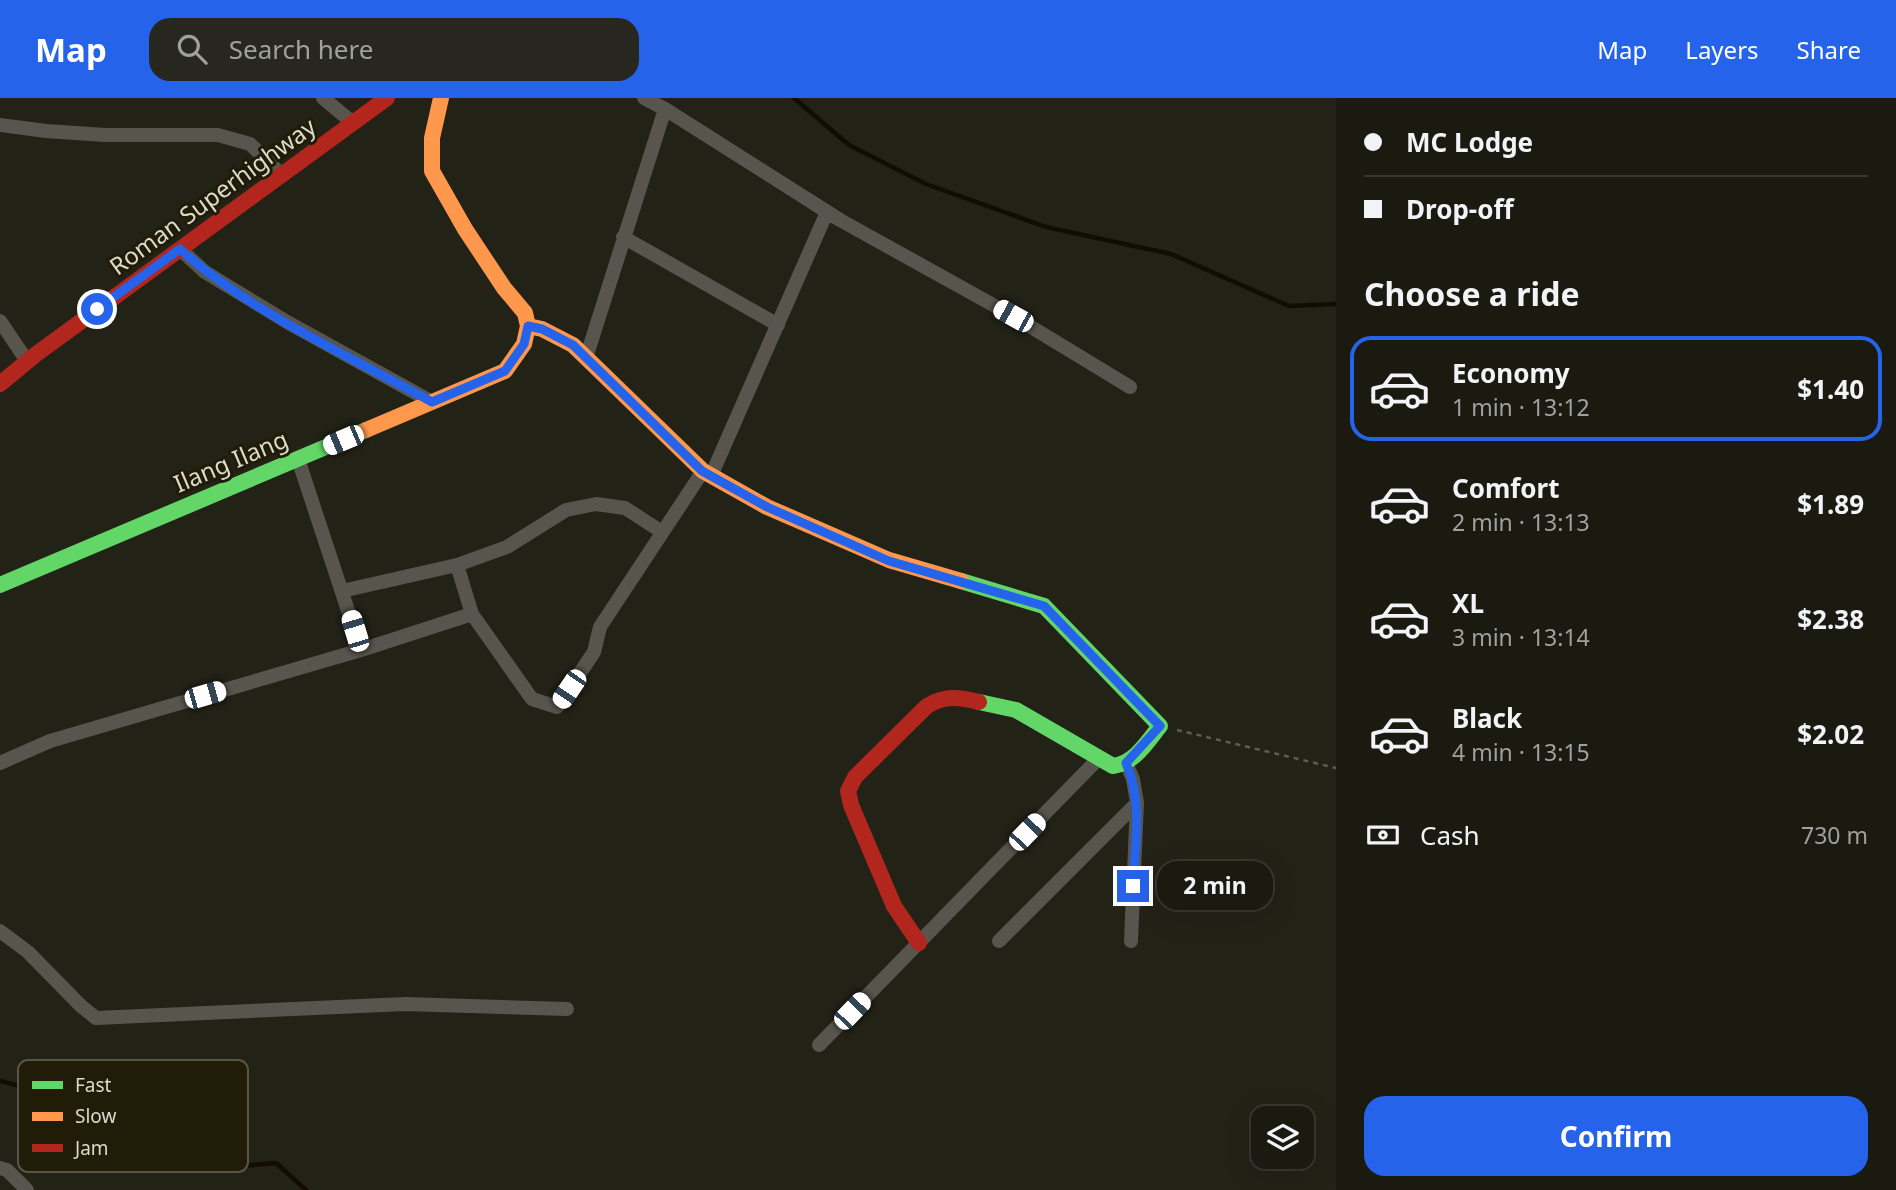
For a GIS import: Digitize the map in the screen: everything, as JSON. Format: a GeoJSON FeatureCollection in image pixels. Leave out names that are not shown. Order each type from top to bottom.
{"type":"FeatureCollection","features":[{"type":"Feature","properties":{"kind":"street"},"geometry":{"type":"LineString","coordinates":[[323,98],[353,123]]}},
{"type":"Feature","properties":{"kind":"street","name":"Roman Superhighway"},"geometry":{"type":"LineString","coordinates":[[0,384],[27,361],[387,98]]}},
{"type":"Feature","properties":{"kind":"street"},"geometry":{"type":"LineString","coordinates":[[441,98],[432,138],[432,171],[471,239],[504,288],[525,313],[528,326],[542,329],[573,345],[707,474],[767,507],[889,561],[1044,606],[1160,726],[1126,763],[1113,766],[1016,710],[957,697],[940,698],[927,706],[855,777],[848,791],[850,806],[894,906],[919,943]]}},
{"type":"Feature","properties":{"kind":"street"},"geometry":{"type":"LineString","coordinates":[[644,98],[827,212],[1013,316],[1130,387]]}},
{"type":"Feature","properties":{"kind":"street"},"geometry":{"type":"LineString","coordinates":[[586,358],[665,109]]}},
{"type":"Feature","properties":{"kind":"street"},"geometry":{"type":"LineString","coordinates":[[0,125],[105,135],[218,135],[250,144],[282,175]]}},
{"type":"Feature","properties":{"kind":"street"},"geometry":{"type":"LineString","coordinates":[[457,565],[472,614],[532,699],[557,707],[594,652],[600,627],[662,533],[707,474],[827,212]]}},
{"type":"Feature","properties":{"kind":"street"},"geometry":{"type":"LineString","coordinates":[[623,237],[778,324]]}},
{"type":"Feature","properties":{"kind":"street"},"geometry":{"type":"LineString","coordinates":[[180,249],[205,272],[287,322],[432,402]]}},
{"type":"Feature","properties":{"kind":"street"},"geometry":{"type":"LineString","coordinates":[[0,321],[27,361]]}},
{"type":"Feature","properties":{"kind":"street","name":"Ilang Ilang"},"geometry":{"type":"LineString","coordinates":[[0,585],[505,371],[524,344],[528,326]]}},
{"type":"Feature","properties":{"kind":"street"},"geometry":{"type":"LineString","coordinates":[[298,459],[361,650]]}},
{"type":"Feature","properties":{"kind":"street"},"geometry":{"type":"LineString","coordinates":[[342,590],[457,565],[508,547],[566,510],[596,504],[625,508],[662,533]]}},
{"type":"Feature","properties":{"kind":"street"},"geometry":{"type":"LineString","coordinates":[[0,763],[50,741],[361,650],[472,614]]}},
{"type":"Feature","properties":{"kind":"street"},"geometry":{"type":"LineString","coordinates":[[819,1045],[1099,758]]}},
{"type":"Feature","properties":{"kind":"street"},"geometry":{"type":"LineString","coordinates":[[1126,763],[1133,779],[1137,803],[1131,941]]}},
{"type":"Feature","properties":{"kind":"street"},"geometry":{"type":"LineString","coordinates":[[999,941],[1137,803]]}},
{"type":"Feature","properties":{"kind":"street"},"geometry":{"type":"LineString","coordinates":[[0,931],[28,952],[96,1018],[405,1004],[567,1009]]}},
{"type":"Feature","properties":{"kind":"street"},"geometry":{"type":"LineString","coordinates":[[0,1168],[7,1170],[27,1190]]}},
{"type":"Feature","properties":{"kind":"path"},"geometry":{"type":"LineString","coordinates":[[1160,726],[1336,768]]}},
{"type":"Feature","properties":{"kind":"waterway"},"geometry":{"type":"LineString","coordinates":[[794,98],[849,145],[926,184],[1046,227],[1171,254],[1289,306],[1336,304]]}},
{"type":"Feature","properties":{"kind":"waterway"},"geometry":{"type":"LineString","coordinates":[[0,1081],[18,1085]]}},
{"type":"Feature","properties":{"kind":"waterway"},"geometry":{"type":"LineString","coordinates":[[248,1165],[276,1163],[306,1190]]}},
{"type":"Feature","properties":{"kind":"traffic: fast"},"geometry":{"type":"LineString","coordinates":[[0,585],[366,430]]}},
{"type":"Feature","properties":{"kind":"traffic: fast"},"geometry":{"type":"LineString","coordinates":[[961,581],[1044,606],[1160,726],[1134,756],[1113,766],[1016,710],[979,702]]}},
{"type":"Feature","properties":{"kind":"traffic: slow"},"geometry":{"type":"LineString","coordinates":[[366,430],[505,371],[524,344],[528,326],[525,313],[504,288],[465,229],[432,171],[432,138],[441,98]]}},
{"type":"Feature","properties":{"kind":"traffic: slow"},"geometry":{"type":"LineString","coordinates":[[528,326],[542,329],[573,345],[703,471],[767,507],[889,560],[961,581]]}},
{"type":"Feature","properties":{"kind":"traffic: jam"},"geometry":{"type":"LineString","coordinates":[[0,384],[35,355],[387,98]]}},
{"type":"Feature","properties":{"kind":"traffic: jam"},"geometry":{"type":"LineString","coordinates":[[919,943],[894,906],[851,805],[848,791],[855,777],[927,706],[952,698],[979,702]]}},
{"type":"Feature","properties":{"kind":"route"},"geometry":{"type":"LineString","coordinates":[[97,309],[180,249],[205,272],[287,322],[432,402],[505,371],[524,344],[528,326],[542,329],[573,345],[702,471],[767,507],[889,561],[1044,606],[1160,726],[1126,763],[1133,779],[1137,803],[1133,886]]}}]}
